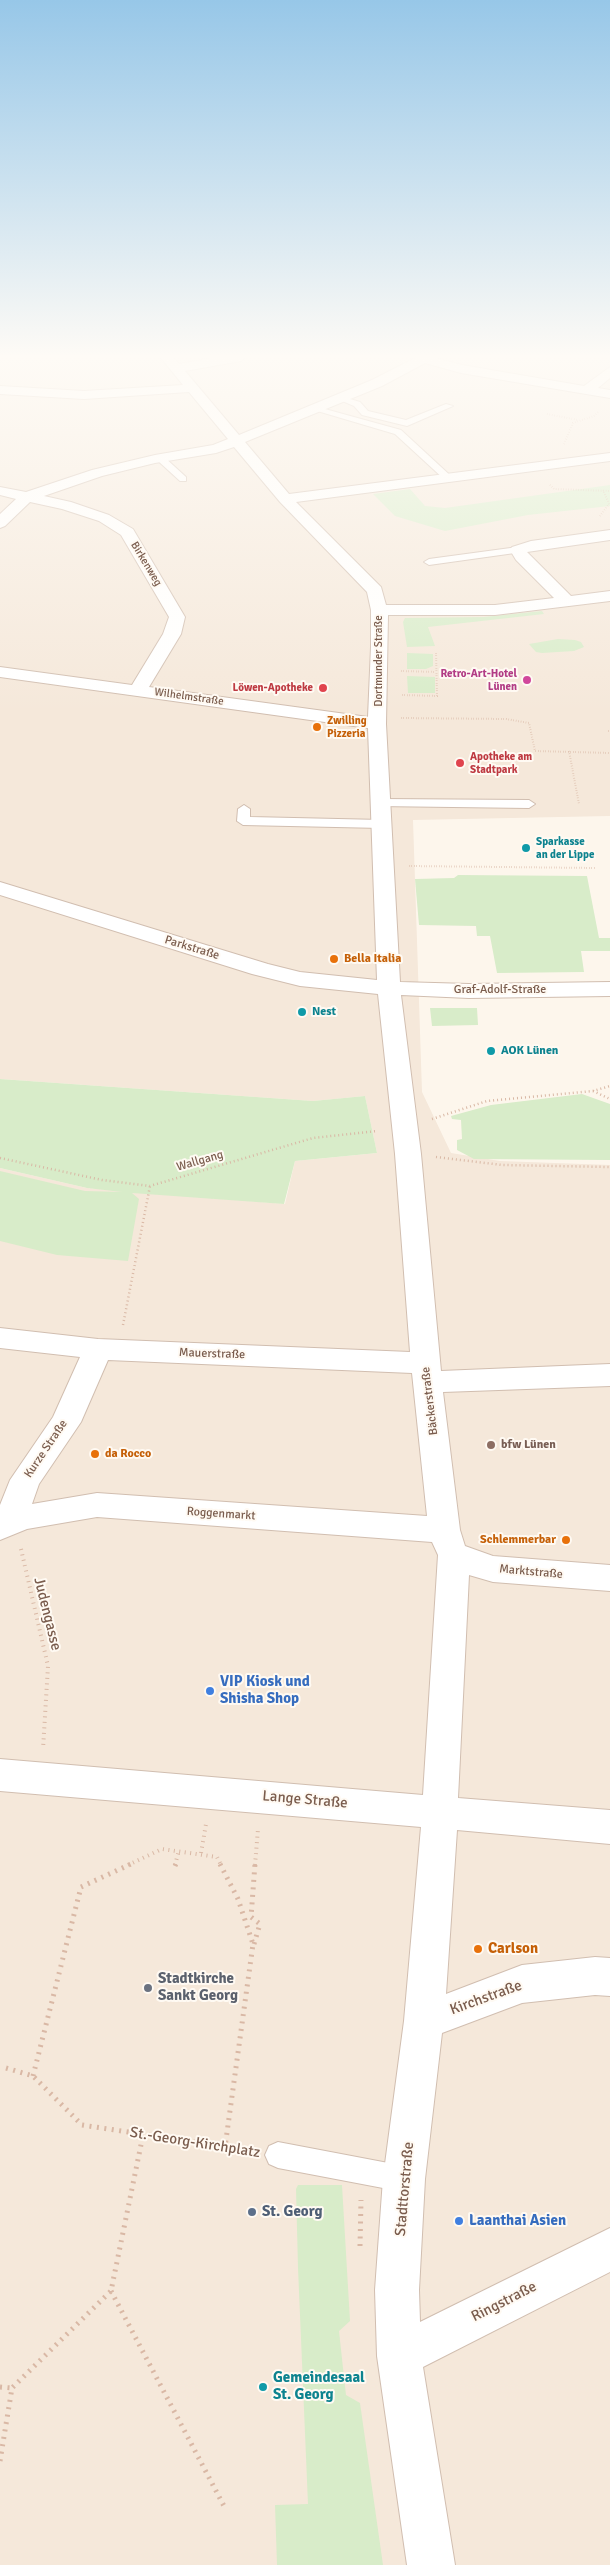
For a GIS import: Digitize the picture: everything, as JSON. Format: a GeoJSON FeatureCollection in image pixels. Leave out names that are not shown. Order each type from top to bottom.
{"type":"FeatureCollection","features":[{"type":"Feature","properties":{"kind":"street"},"geometry":{"type":"LineString","coordinates":[[0,523],[26,497],[95,474]]}},
{"type":"Feature","properties":{"kind":"street","name":"Dortmunder Straße"},"geometry":{"type":"LineString","coordinates":[[264,474],[285,499],[375,591],[379,610],[380,672],[378,721],[380,803],[389,988]]}},
{"type":"Feature","properties":{"kind":"street"},"geometry":{"type":"LineString","coordinates":[[285,499],[483,474]]}},
{"type":"Feature","properties":{"kind":"street"},"geometry":{"type":"LineString","coordinates":[[0,491],[26,497]]}},
{"type":"Feature","properties":{"kind":"street","name":"Birkenweg"},"geometry":{"type":"LineString","coordinates":[[26,497],[66,505],[104,518],[127,532],[138,548],[177,617],[172,634],[138,690]]}},
{"type":"Feature","properties":{"kind":"street"},"geometry":{"type":"LineString","coordinates":[[566,600],[522,557],[518,550],[607,527]]}},
{"type":"Feature","properties":{"kind":"street"},"geometry":{"type":"LineString","coordinates":[[379,610],[495,610],[610,596]]}},
{"type":"Feature","properties":{"kind":"street","name":"Wilhelmstraße"},"geometry":{"type":"LineString","coordinates":[[0,672],[378,721]]}},
{"type":"Feature","properties":{"kind":"street","name":"Parkstraße"},"geometry":{"type":"LineString","coordinates":[[0,888],[260,970],[300,979],[389,988]]}},
{"type":"Feature","properties":{"kind":"street","name":"Graf-Adolf-Straße"},"geometry":{"type":"LineString","coordinates":[[389,988],[469,992],[610,989]]}},
{"type":"Feature","properties":{"kind":"street","name":"Bäckerstraße"},"geometry":{"type":"LineString","coordinates":[[389,988],[407,1141],[426,1373],[449,1542],[440,1812]]}},
{"type":"Feature","properties":{"kind":"street","name":"Mauerstraße"},"geometry":{"type":"LineString","coordinates":[[0,1338],[108,1350],[426,1373],[610,1375]]}},
{"type":"Feature","properties":{"kind":"street","name":"Kurze Straße"},"geometry":{"type":"LineString","coordinates":[[10,1523],[25,1480],[66,1422],[108,1350]]}},
{"type":"Feature","properties":{"kind":"street","name":"Roggenmarkt"},"geometry":{"type":"LineString","coordinates":[[10,1523],[97,1506],[449,1542]]}},
{"type":"Feature","properties":{"kind":"street","name":"Marktstraße"},"geometry":{"type":"LineString","coordinates":[[449,1542],[471,1563],[493,1569],[610,1578]]}},
{"type":"Feature","properties":{"kind":"street","name":"Lange Straße"},"geometry":{"type":"LineString","coordinates":[[0,1774],[42,1776],[610,1826]]}},
{"type":"Feature","properties":{"kind":"street","name":"Stadttorstraße"},"geometry":{"type":"LineString","coordinates":[[431,2565],[399,2356],[397,2290],[404,2179],[424,2021],[440,1812]]}},
{"type":"Feature","properties":{"kind":"street","name":"Kirchstraße"},"geometry":{"type":"LineString","coordinates":[[424,2021],[522,1984],[595,1976],[610,1977]]}},
{"type":"Feature","properties":{"kind":"street","name":"Ringstraße"},"geometry":{"type":"LineString","coordinates":[[399,2356],[610,2249]]}},
{"type":"Feature","properties":{"kind":"lane"},"geometry":{"type":"LineString","coordinates":[[176,474],[183,480]]}},
{"type":"Feature","properties":{"kind":"lane"},"geometry":{"type":"LineString","coordinates":[[443,474],[448,478]]}},
{"type":"Feature","properties":{"kind":"lane"},"geometry":{"type":"LineString","coordinates":[[429,562],[518,550]]}},
{"type":"Feature","properties":{"kind":"lane"},"geometry":{"type":"LineString","coordinates":[[380,803],[529,804]]}},
{"type":"Feature","properties":{"kind":"lane"},"geometry":{"type":"LineString","coordinates":[[244,809],[243,821],[382,824]]}},
{"type":"Feature","properties":{"kind":"lane","name":"St.-Georg-Kirchplatz"},"geometry":{"type":"LineString","coordinates":[[278,2155],[404,2179]]}},
{"type":"Feature","properties":{"kind":"path"},"geometry":{"type":"LineString","coordinates":[[537,474],[554,489],[610,491]]}},
{"type":"Feature","properties":{"kind":"path"},"geometry":{"type":"LineString","coordinates":[[604,490],[610,499],[609,504],[599,515],[607,527]]}},
{"type":"Feature","properties":{"kind":"path"},"geometry":{"type":"LineString","coordinates":[[379,695],[437,696],[436,651]]}},
{"type":"Feature","properties":{"kind":"path"},"geometry":{"type":"LineString","coordinates":[[380,672],[436,672]]}},
{"type":"Feature","properties":{"kind":"path"},"geometry":{"type":"LineString","coordinates":[[378,721],[506,719],[521,721],[529,723],[535,750],[610,753]]}},
{"type":"Feature","properties":{"kind":"path"},"geometry":{"type":"LineString","coordinates":[[569,751],[579,804]]}},
{"type":"Feature","properties":{"kind":"path"},"geometry":{"type":"LineString","coordinates":[[384,865],[596,868]]}},
{"type":"Feature","properties":{"kind":"path"},"geometry":{"type":"LineString","coordinates":[[407,1141],[487,1102],[593,1091],[610,1086]]}},
{"type":"Feature","properties":{"kind":"path"},"geometry":{"type":"LineString","coordinates":[[593,1091],[610,1099]]}},
{"type":"Feature","properties":{"kind":"path","name":"Wallgang"},"geometry":{"type":"LineString","coordinates":[[0,1158],[102,1180],[150,1186],[313,1138],[407,1141]]}},
{"type":"Feature","properties":{"kind":"path"},"geometry":{"type":"LineString","coordinates":[[407,1141],[502,1166],[610,1167]]}},
{"type":"Feature","properties":{"kind":"path"},"geometry":{"type":"LineString","coordinates":[[108,1350],[150,1186]]}},
{"type":"Feature","properties":{"kind":"path","name":"Judengasse"},"geometry":{"type":"LineString","coordinates":[[10,1523],[22,1556],[44,1641],[48,1666],[42,1776]]}},
{"type":"Feature","properties":{"kind":"path"},"geometry":{"type":"LineString","coordinates":[[224,2147],[253,1944],[260,1924],[251,1917],[259,1795]]}},
{"type":"Feature","properties":{"kind":"path"},"geometry":{"type":"LineString","coordinates":[[201,1852],[206,1822]]}},
{"type":"Feature","properties":{"kind":"path"},"geometry":{"type":"LineString","coordinates":[[33,2076],[82,1887],[162,1849],[201,1852],[217,1857],[238,1899],[253,1944]]}},
{"type":"Feature","properties":{"kind":"path"},"geometry":{"type":"LineString","coordinates":[[174,1866],[179,1850]]}},
{"type":"Feature","properties":{"kind":"path","name":"St.-Georg-Kirchplatz"},"geometry":{"type":"LineString","coordinates":[[6,2068],[33,2076],[82,2125],[278,2155]]}},
{"type":"Feature","properties":{"kind":"path"},"geometry":{"type":"LineString","coordinates":[[0,2461],[12,2388],[111,2291],[143,2135]]}},
{"type":"Feature","properties":{"kind":"path"},"geometry":{"type":"LineString","coordinates":[[111,2291],[225,2508]]}},
{"type":"Feature","properties":{"kind":"path"},"geometry":{"type":"LineString","coordinates":[[0,2387],[12,2388]]}},
{"type":"Feature","properties":{"kind":"shaded area"},"geometry":{"type":"Polygon","coordinates":[[[0,474],[610,474],[610,816],[413,820],[422,1092],[451,1153],[500,1161],[610,1165],[610,2565],[0,2565],[0,1168],[87,1188],[285,1204],[295,1161],[377,1153],[365,1096],[313,1101],[0,1079],[0,474]]]}},
{"type":"Feature","properties":{"kind":"green space"},"geometry":{"type":"Polygon","coordinates":[[[610,485],[610,506],[528,515],[445,531],[395,516],[373,494],[410,489],[425,506],[445,508],[610,485]]]}},
{"type":"Feature","properties":{"kind":"green space"},"geometry":{"type":"Polygon","coordinates":[[[542,611],[544,614],[428,627],[435,646],[407,647],[403,622],[405,618],[484,617],[542,611]]]}},
{"type":"Feature","properties":{"kind":"green space"},"geometry":{"type":"Polygon","coordinates":[[[558,639],[575,640],[581,642],[584,647],[574,651],[542,653],[536,652],[529,644],[558,639]]]}},
{"type":"Feature","properties":{"kind":"green space"},"geometry":{"type":"Polygon","coordinates":[[[407,653],[433,654],[433,666],[426,669],[407,669],[407,653]]]}},
{"type":"Feature","properties":{"kind":"green space"},"geometry":{"type":"Polygon","coordinates":[[[407,676],[435,677],[435,693],[408,693],[407,676]]]}},
{"type":"Feature","properties":{"kind":"green space"},"geometry":{"type":"Polygon","coordinates":[[[458,875],[587,876],[599,938],[610,938],[610,951],[581,951],[584,972],[497,973],[490,936],[477,936],[476,926],[419,925],[415,879],[454,878],[458,875]]]}},
{"type":"Feature","properties":{"kind":"green space"},"geometry":{"type":"Polygon","coordinates":[[[430,1008],[477,1008],[478,1025],[432,1026],[430,1008]]]}},
{"type":"Feature","properties":{"kind":"green space"},"geometry":{"type":"Polygon","coordinates":[[[0,1079],[313,1101],[365,1096],[377,1153],[295,1161],[284,1204],[132,1193],[139,1199],[128,1261],[57,1255],[0,1241],[0,1171],[85,1191],[122,1192],[87,1188],[0,1168],[0,1079]]]}},
{"type":"Feature","properties":{"kind":"green space"},"geometry":{"type":"Polygon","coordinates":[[[582,1094],[610,1104],[610,1160],[474,1159],[457,1150],[457,1140],[462,1139],[461,1120],[452,1119],[451,1116],[491,1105],[582,1094]]]}},
{"type":"Feature","properties":{"kind":"green space"},"geometry":{"type":"Polygon","coordinates":[[[298,2185],[342,2185],[350,2321],[339,2331],[346,2395],[360,2403],[383,2565],[277,2565],[275,2505],[308,2504],[298,2268],[296,2189],[298,2185]]]}},
{"type":"Feature","properties":{"kind":"place","name":"Retro-Art-Hotel Lünen"},"geometry":{"type":"Point","coordinates":[527,680]}},
{"type":"Feature","properties":{"kind":"place","name":"Löwen-Apotheke"},"geometry":{"type":"Point","coordinates":[323,688]}},
{"type":"Feature","properties":{"kind":"place","name":"Zwilling Pizzeria"},"geometry":{"type":"Point","coordinates":[317,727]}},
{"type":"Feature","properties":{"kind":"place","name":"Apotheke am Stadtpark"},"geometry":{"type":"Point","coordinates":[460,763]}},
{"type":"Feature","properties":{"kind":"place","name":"Sparkasse an der Lippe"},"geometry":{"type":"Point","coordinates":[526,848]}},
{"type":"Feature","properties":{"kind":"place","name":"Bella Italia"},"geometry":{"type":"Point","coordinates":[334,959]}},
{"type":"Feature","properties":{"kind":"place","name":"Nest"},"geometry":{"type":"Point","coordinates":[302,1012]}},
{"type":"Feature","properties":{"kind":"place","name":"AOK Lünen"},"geometry":{"type":"Point","coordinates":[491,1051]}},
{"type":"Feature","properties":{"kind":"place","name":"bfw Lünen"},"geometry":{"type":"Point","coordinates":[491,1445]}},
{"type":"Feature","properties":{"kind":"place","name":"da Rocco"},"geometry":{"type":"Point","coordinates":[95,1454]}},
{"type":"Feature","properties":{"kind":"place","name":"Schlemmerbar"},"geometry":{"type":"Point","coordinates":[566,1540]}},
{"type":"Feature","properties":{"kind":"place","name":"VIP Kiosk und Shisha Shop"},"geometry":{"type":"Point","coordinates":[210,1691]}},
{"type":"Feature","properties":{"kind":"place","name":"Carlson"},"geometry":{"type":"Point","coordinates":[478,1949]}},
{"type":"Feature","properties":{"kind":"place","name":"Stadtkirche Sankt Georg"},"geometry":{"type":"Point","coordinates":[148,1988]}},
{"type":"Feature","properties":{"kind":"place","name":"St. Georg"},"geometry":{"type":"Point","coordinates":[252,2212]}},
{"type":"Feature","properties":{"kind":"place","name":"Laanthai Asien"},"geometry":{"type":"Point","coordinates":[459,2221]}},
{"type":"Feature","properties":{"kind":"place","name":"Gemeindesaal St. Georg"},"geometry":{"type":"Point","coordinates":[263,2387]}}]}
